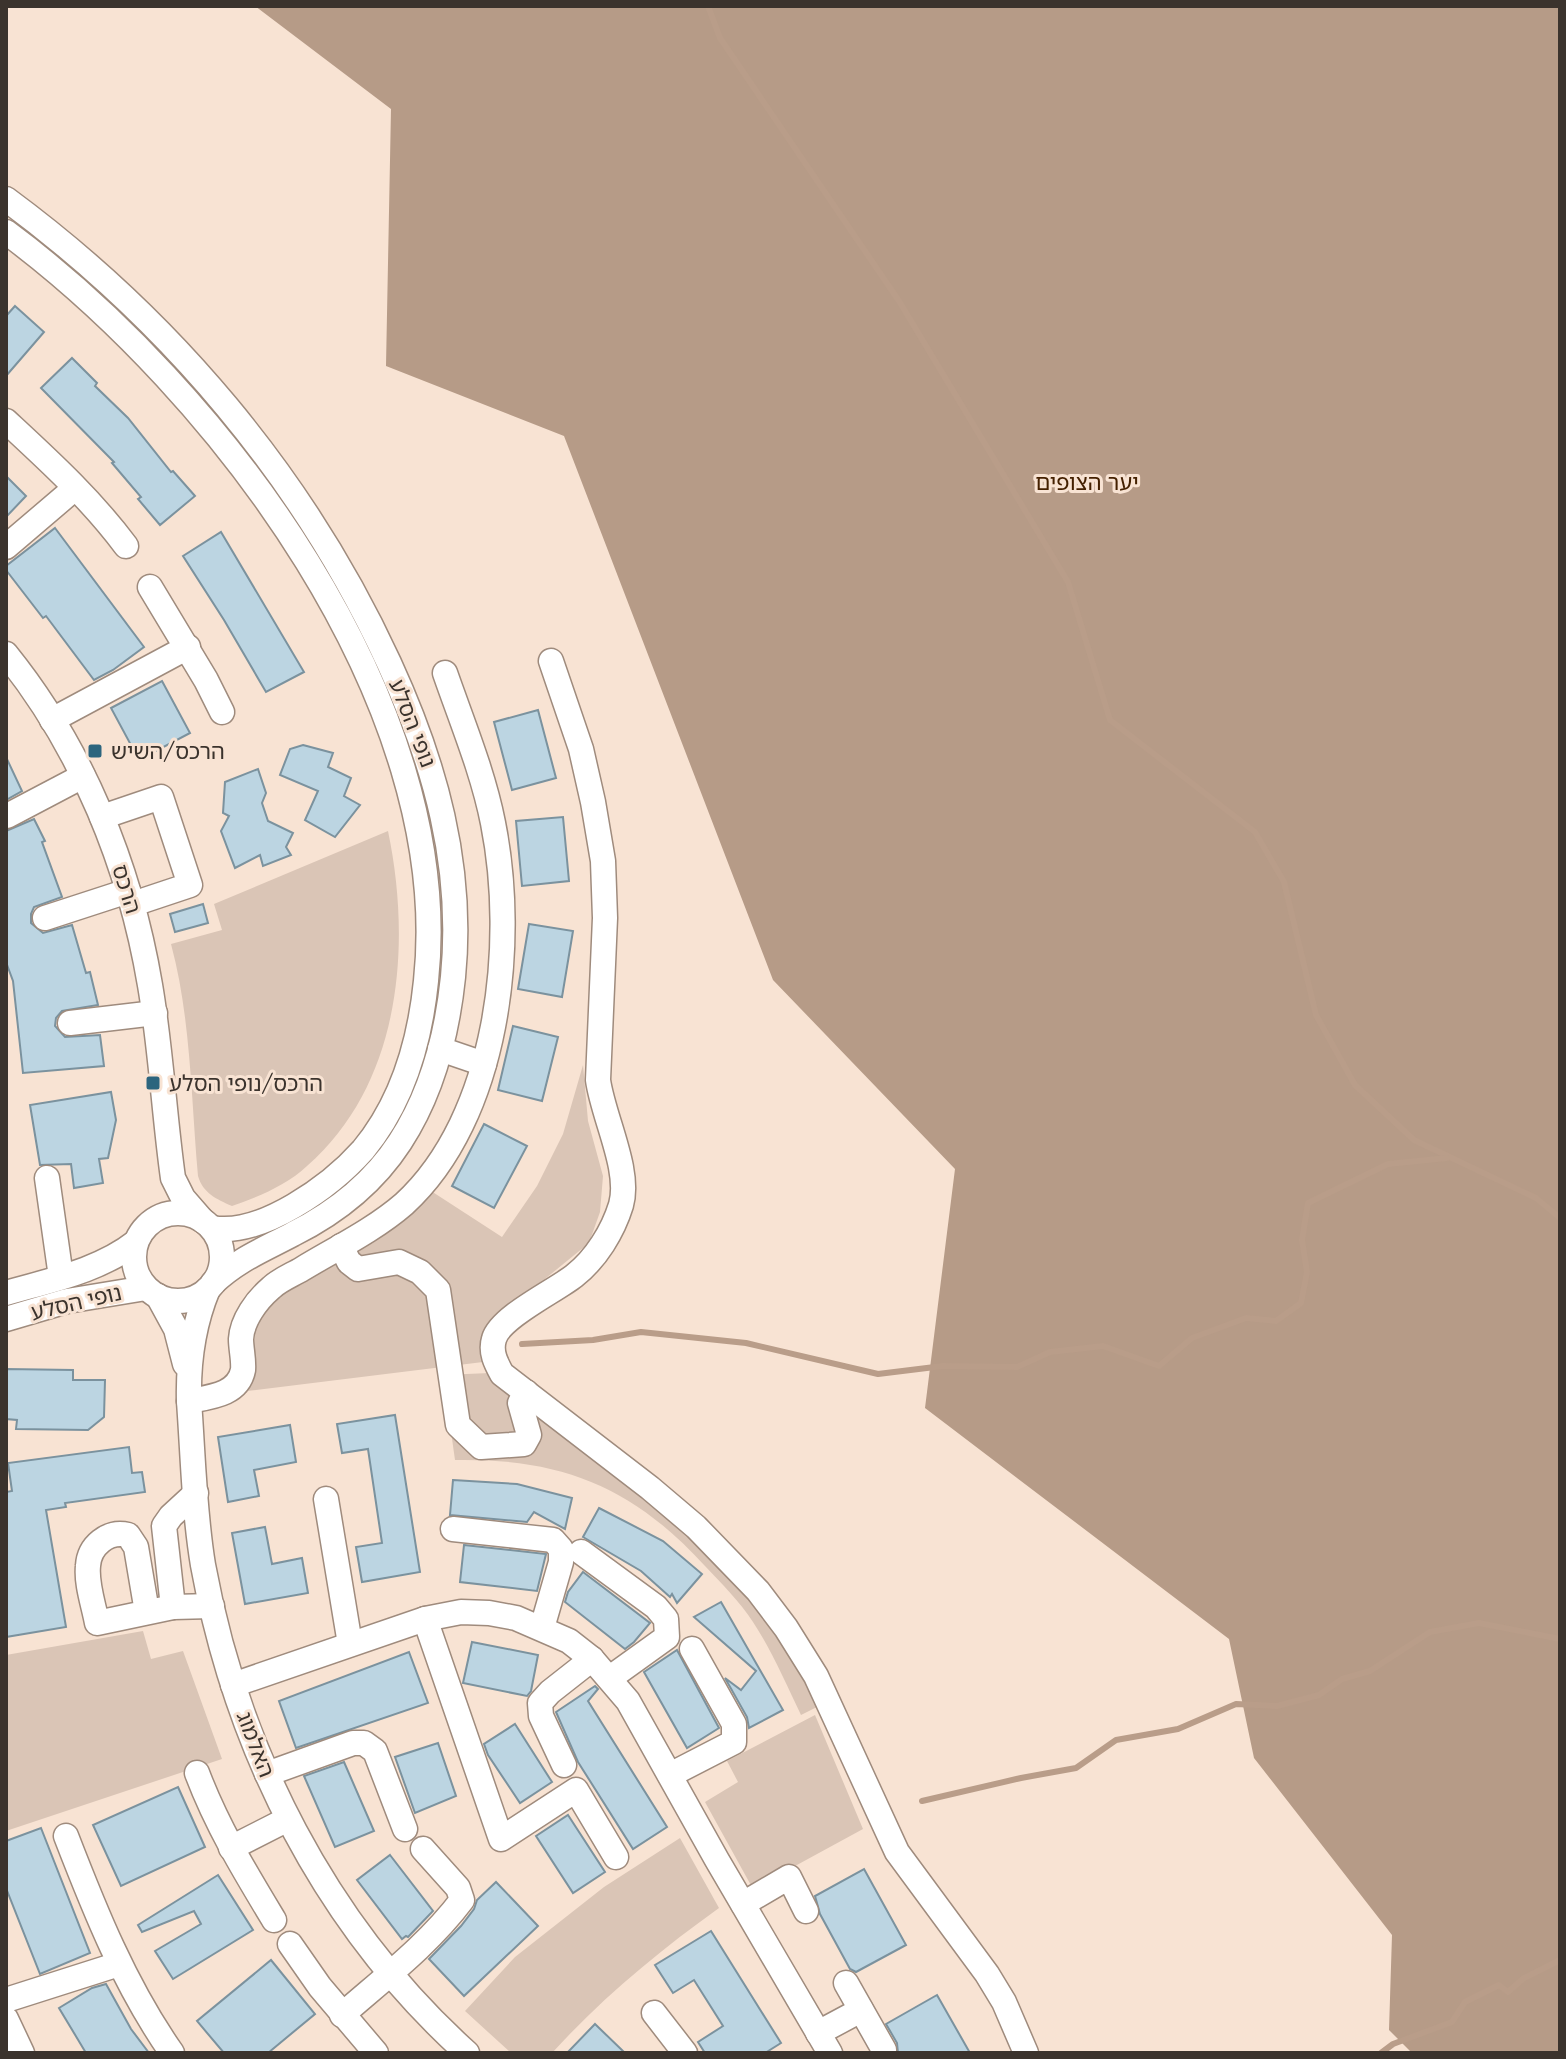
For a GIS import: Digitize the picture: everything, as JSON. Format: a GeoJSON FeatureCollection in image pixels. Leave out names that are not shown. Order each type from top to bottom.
{"type":"FeatureCollection","features":[{"type":"Feature","properties":{"kind":"street","name":"נופי הסלע"},"geometry":{"type":"LineString","coordinates":[[6,199],[107,280],[177,349],[259,447],[298,501],[366,615],[417,725],[434,779],[449,846],[454,888],[455,949],[448,1018],[417,1113],[395,1150],[375,1175],[317,1221],[247,1256],[211,1286]]}},
{"type":"Feature","properties":{"kind":"street","name":"נופי הסלע"},"geometry":{"type":"LineString","coordinates":[[6,232],[89,299],[158,366],[213,430],[276,515],[336,613],[380,704],[402,761],[421,838],[430,923],[422,1013],[405,1075],[389,1111],[356,1157],[303,1199],[254,1224],[225,1231],[208,1225]]}},
{"type":"Feature","properties":{"kind":"street"},"geometry":{"type":"LineString","coordinates":[[6,421],[104,516],[126,546]]}},
{"type":"Feature","properties":{"kind":"street"},"geometry":{"type":"LineString","coordinates":[[6,547],[75,488]]}},
{"type":"Feature","properties":{"kind":"street"},"geometry":{"type":"LineString","coordinates":[[150,587],[188,647],[222,712]]}},
{"type":"Feature","properties":{"kind":"street"},"geometry":{"type":"LineString","coordinates":[[52,720],[188,647]]}},
{"type":"Feature","properties":{"kind":"street"},"geometry":{"type":"LineString","coordinates":[[551,661],[581,749],[603,861],[605,918],[598,1080],[601,1103],[623,1176],[622,1202],[611,1229],[596,1253],[577,1274],[502,1326],[493,1340],[493,1359],[502,1374],[600,1448],[696,1527],[767,1603],[786,1628],[821,1687],[897,1852],[987,1974],[1004,2002],[1026,2053]]}},
{"type":"Feature","properties":{"kind":"street","name":"הרכס"},"geometry":{"type":"LineString","coordinates":[[10,666],[52,720],[102,817],[130,897],[155,1013],[173,1178],[183,1198],[208,1225]]}},
{"type":"Feature","properties":{"kind":"street"},"geometry":{"type":"LineString","coordinates":[[189,1401],[218,1396],[233,1388],[243,1372],[241,1338],[245,1321],[256,1305],[272,1287],[341,1246],[404,1203],[450,1145],[469,1107],[484,1064],[501,968],[500,875],[485,787],[445,673]]}},
{"type":"Feature","properties":{"kind":"street"},"geometry":{"type":"LineString","coordinates":[[7,816],[83,776]]}},
{"type":"Feature","properties":{"kind":"street"},"geometry":{"type":"LineString","coordinates":[[45,918],[190,885],[161,797],[102,817]]}},
{"type":"Feature","properties":{"kind":"street"},"geometry":{"type":"LineString","coordinates":[[70,1023],[155,1013]]}},
{"type":"Feature","properties":{"kind":"street"},"geometry":{"type":"LineString","coordinates":[[440,1049],[484,1064]]}},
{"type":"Feature","properties":{"kind":"street","name":"הרכס"},"geometry":{"type":"LineString","coordinates":[[142,1234],[164,1185],[169,1152]]}},
{"type":"Feature","properties":{"kind":"street"},"geometry":{"type":"LineString","coordinates":[[47,1178],[61,1277]]}},
{"type":"Feature","properties":{"kind":"street"},"geometry":{"type":"LineString","coordinates":[[169,1214],[193,1215],[208,1225],[218,1238],[222,1261],[211,1286],[197,1296],[184,1300],[171,1300],[152,1292],[134,1266],[142,1234],[169,1214]]}},
{"type":"Feature","properties":{"kind":"street","name":"נופי הסלע"},"geometry":{"type":"LineString","coordinates":[[6,1293],[117,1257],[142,1234]]}},
{"type":"Feature","properties":{"kind":"street"},"geometry":{"type":"LineString","coordinates":[[341,1246],[349,1262],[358,1269],[399,1262],[432,1280],[438,1290],[458,1425],[472,1440],[481,1447],[524,1444],[529,1435],[520,1403],[526,1392]]}},
{"type":"Feature","properties":{"kind":"street","name":"האלמוג"},"geometry":{"type":"LineString","coordinates":[[211,1286],[197,1316],[188,1375],[189,1401],[203,1563],[233,1685],[288,1819],[337,1905],[390,1974],[467,2053]]}},
{"type":"Feature","properties":{"kind":"street","name":"נופי הסלע"},"geometry":{"type":"LineString","coordinates":[[6,1319],[67,1301],[152,1292]]}},
{"type":"Feature","properties":{"kind":"street","name":"האלמוג"},"geometry":{"type":"LineString","coordinates":[[152,1292],[176,1329],[188,1375]]}},
{"type":"Feature","properties":{"kind":"street"},"geometry":{"type":"LineString","coordinates":[[173,1607],[164,1526],[196,1493]]}},
{"type":"Feature","properties":{"kind":"street"},"geometry":{"type":"LineString","coordinates":[[326,1499],[350,1644]]}},
{"type":"Feature","properties":{"kind":"street"},"geometry":{"type":"LineString","coordinates":[[453,1529],[553,1540],[561,1549],[561,1562],[542,1628]]}},
{"type":"Feature","properties":{"kind":"street"},"geometry":{"type":"LineString","coordinates":[[581,1552],[656,1607],[666,1619],[667,1637],[610,1678]]}},
{"type":"Feature","properties":{"kind":"street"},"geometry":{"type":"LineString","coordinates":[[147,1612],[173,1607],[212,1606]]}},
{"type":"Feature","properties":{"kind":"street"},"geometry":{"type":"LineString","coordinates":[[233,1685],[425,1619],[461,1612],[516,1618],[569,1641],[592,1659],[628,1701],[826,2048],[861,2010]]}},
{"type":"Feature","properties":{"kind":"street"},"geometry":{"type":"LineString","coordinates":[[425,1619],[501,1839],[576,1790],[616,1857]]}},
{"type":"Feature","properties":{"kind":"street"},"geometry":{"type":"LineString","coordinates":[[670,1775],[734,1742],[734,1724],[692,1649]]}},
{"type":"Feature","properties":{"kind":"street"},"geometry":{"type":"LineString","coordinates":[[564,1765],[541,1716],[540,1703],[592,1659]]}},
{"type":"Feature","properties":{"kind":"street"},"geometry":{"type":"LineString","coordinates":[[267,1774],[353,1743],[364,1743],[375,1751],[405,1829]]}},
{"type":"Feature","properties":{"kind":"street"},"geometry":{"type":"LineString","coordinates":[[197,1773],[231,1848],[274,1920]]}},
{"type":"Feature","properties":{"kind":"street"},"geometry":{"type":"LineString","coordinates":[[231,1848],[288,1819]]}},
{"type":"Feature","properties":{"kind":"street"},"geometry":{"type":"LineString","coordinates":[[66,1836],[98,1920],[119,1964],[172,2053]]}},
{"type":"Feature","properties":{"kind":"street"},"geometry":{"type":"LineString","coordinates":[[342,2015],[390,1974],[451,1915],[462,1900],[458,1888],[423,1849]]}},
{"type":"Feature","properties":{"kind":"street"},"geometry":{"type":"LineString","coordinates":[[743,1904],[789,1877],[806,1911]]}},
{"type":"Feature","properties":{"kind":"street"},"geometry":{"type":"LineString","coordinates":[[290,1944],[342,2015],[376,2053]]}},
{"type":"Feature","properties":{"kind":"street"},"geometry":{"type":"LineString","coordinates":[[6,2000],[119,1964]]}},
{"type":"Feature","properties":{"kind":"street"},"geometry":{"type":"LineString","coordinates":[[846,1983],[884,2050]]}},
{"type":"Feature","properties":{"kind":"street"},"geometry":{"type":"LineString","coordinates":[[654,2013],[685,2053]]}},
{"type":"Feature","properties":{"kind":"street"},"geometry":{"type":"LineString","coordinates":[[6,2019],[22,2053]]}},
{"type":"Feature","properties":{"kind":"shaded area"},"geometry":{"type":"Polygon","coordinates":[[[388,831],[399,920],[398,966],[392,1011],[380,1054],[363,1095],[338,1133],[307,1166],[272,1190],[232,1206],[207,1191],[198,1176],[183,1001],[171,944],[222,930],[214,904],[388,831]]]}},
{"type":"Feature","properties":{"kind":"shaded area"},"geometry":{"type":"Polygon","coordinates":[[[583,1065],[588,1121],[603,1176],[600,1212],[589,1243],[497,1318],[482,1335],[483,1362],[247,1391],[252,1372],[256,1321],[275,1298],[428,1189],[502,1237],[537,1186],[563,1134],[583,1065]]]}},
{"type":"Feature","properties":{"kind":"shaded area"},"geometry":{"type":"Polygon","coordinates":[[[490,1373],[693,1537],[757,1607],[794,1661],[819,1706],[801,1715],[773,1656],[748,1615],[705,1566],[651,1516],[622,1497],[562,1472],[494,1461],[455,1460],[443,1375],[490,1373]]]}},
{"type":"Feature","properties":{"kind":"shaded area"},"geometry":{"type":"Polygon","coordinates":[[[143,1631],[151,1659],[183,1651],[222,1759],[6,1831],[6,1655],[143,1631]]]}},
{"type":"Feature","properties":{"kind":"shaded area"},"geometry":{"type":"Polygon","coordinates":[[[815,1715],[863,1829],[753,1889],[705,1802],[738,1782],[727,1761],[815,1715]]]}},
{"type":"Feature","properties":{"kind":"shaded area"},"geometry":{"type":"Polygon","coordinates":[[[680,1838],[719,1908],[632,1976],[552,2053],[511,2053],[465,2011],[515,1957],[604,1887],[680,1838]]]}},
{"type":"Feature","properties":{"kind":"green space","name":"יער הצופים"},"geometry":{"type":"Polygon","coordinates":[[[255,6],[1560,6],[1560,2053],[1412,2053],[1389,2030],[1392,1935],[1254,1758],[1229,1639],[925,1408],[955,1169],[773,980],[564,436],[386,366],[391,109],[255,6]]]}},
{"type":"Feature","properties":{"kind":"building"},"geometry":{"type":"Polygon","coordinates":[[[15,306],[44,332],[6,376],[6,316],[15,306]]]}},
{"type":"Feature","properties":{"kind":"building"},"geometry":{"type":"Polygon","coordinates":[[[72,358],[195,496],[160,525],[138,499],[141,497],[114,462],[41,388],[72,358]]]}},
{"type":"Feature","properties":{"kind":"building"},"geometry":{"type":"Polygon","coordinates":[[[6,476],[26,496],[6,517],[6,476]]]}},
{"type":"Feature","properties":{"kind":"building"},"geometry":{"type":"Polygon","coordinates":[[[55,528],[144,647],[94,680],[46,616],[43,618],[6,570],[6,566],[55,528]]]}},
{"type":"Feature","properties":{"kind":"building"},"geometry":{"type":"Polygon","coordinates":[[[221,532],[304,672],[266,692],[183,556],[221,532]]]}},
{"type":"Feature","properties":{"kind":"building"},"geometry":{"type":"Polygon","coordinates":[[[162,681],[190,733],[139,760],[111,708],[162,681]]]}},
{"type":"Feature","properties":{"kind":"building"},"geometry":{"type":"Polygon","coordinates":[[[538,710],[556,778],[512,790],[494,722],[538,710]]]}},
{"type":"Feature","properties":{"kind":"building"},"geometry":{"type":"Polygon","coordinates":[[[303,745],[333,753],[328,767],[351,778],[344,796],[360,805],[335,837],[305,820],[318,791],[280,775],[290,749],[303,745]]]}},
{"type":"Feature","properties":{"kind":"building"},"geometry":{"type":"Polygon","coordinates":[[[6,757],[22,791],[6,800],[6,757]]]}},
{"type":"Feature","properties":{"kind":"building"},"geometry":{"type":"Polygon","coordinates":[[[258,769],[266,793],[262,803],[268,821],[293,833],[286,847],[291,855],[263,866],[260,855],[235,868],[221,831],[229,816],[223,813],[225,782],[258,769]]]}},
{"type":"Feature","properties":{"kind":"building"},"geometry":{"type":"Polygon","coordinates":[[[563,817],[569,881],[522,886],[516,821],[563,817]]]}},
{"type":"Feature","properties":{"kind":"building"},"geometry":{"type":"Polygon","coordinates":[[[34,819],[45,841],[42,842],[62,897],[34,907],[31,923],[43,933],[72,925],[86,973],[90,972],[98,1005],[62,1011],[56,1018],[55,1026],[65,1037],[100,1035],[104,1066],[23,1073],[13,981],[6,962],[6,831],[34,819]]]}},
{"type":"Feature","properties":{"kind":"building"},"geometry":{"type":"Polygon","coordinates":[[[203,904],[208,923],[175,932],[170,914],[203,904]]]}},
{"type":"Feature","properties":{"kind":"building"},"geometry":{"type":"Polygon","coordinates":[[[529,924],[573,931],[562,997],[518,989],[529,924]]]}},
{"type":"Feature","properties":{"kind":"building"},"geometry":{"type":"Polygon","coordinates":[[[513,1026],[558,1037],[542,1101],[498,1090],[513,1026]]]}},
{"type":"Feature","properties":{"kind":"building"},"geometry":{"type":"Polygon","coordinates":[[[111,1092],[116,1120],[108,1158],[99,1159],[103,1183],[74,1188],[71,1164],[40,1165],[30,1105],[111,1092]]]}},
{"type":"Feature","properties":{"kind":"building"},"geometry":{"type":"Polygon","coordinates":[[[484,1124],[527,1146],[494,1208],[452,1186],[484,1124]]]}},
{"type":"Feature","properties":{"kind":"building"},"geometry":{"type":"Polygon","coordinates":[[[6,1369],[73,1370],[73,1380],[105,1380],[104,1417],[88,1430],[16,1429],[17,1420],[6,1419],[6,1369]]]}},
{"type":"Feature","properties":{"kind":"building"},"geometry":{"type":"Polygon","coordinates":[[[395,1415],[420,1572],[362,1582],[356,1547],[382,1543],[368,1449],[342,1453],[337,1424],[395,1415]]]}},
{"type":"Feature","properties":{"kind":"building"},"geometry":{"type":"Polygon","coordinates":[[[290,1425],[296,1462],[254,1470],[259,1496],[228,1502],[218,1437],[290,1425]]]}},
{"type":"Feature","properties":{"kind":"building"},"geometry":{"type":"Polygon","coordinates":[[[129,1447],[132,1473],[142,1472],[145,1492],[65,1503],[66,1507],[46,1510],[66,1627],[6,1637],[6,1492],[12,1491],[8,1463],[129,1447]]]}},
{"type":"Feature","properties":{"kind":"building"},"geometry":{"type":"Polygon","coordinates":[[[453,1480],[517,1484],[572,1498],[565,1529],[534,1512],[527,1522],[450,1515],[453,1480]]]}},
{"type":"Feature","properties":{"kind":"building"},"geometry":{"type":"Polygon","coordinates":[[[599,1508],[663,1541],[702,1574],[677,1603],[672,1594],[670,1597],[641,1571],[583,1537],[599,1508]]]}},
{"type":"Feature","properties":{"kind":"building"},"geometry":{"type":"Polygon","coordinates":[[[265,1527],[272,1564],[302,1558],[308,1593],[245,1604],[232,1533],[265,1527]]]}},
{"type":"Feature","properties":{"kind":"building"},"geometry":{"type":"Polygon","coordinates":[[[464,1545],[546,1554],[537,1591],[460,1582],[464,1545]]]}},
{"type":"Feature","properties":{"kind":"building"},"geometry":{"type":"Polygon","coordinates":[[[583,1572],[650,1623],[625,1649],[565,1602],[568,1592],[583,1572]]]}},
{"type":"Feature","properties":{"kind":"building"},"geometry":{"type":"Polygon","coordinates":[[[721,1602],[783,1710],[749,1728],[747,1717],[725,1678],[741,1690],[756,1671],[694,1617],[721,1602]]]}},
{"type":"Feature","properties":{"kind":"building"},"geometry":{"type":"Polygon","coordinates":[[[472,1642],[538,1655],[531,1691],[527,1696],[463,1683],[472,1642]]]}},
{"type":"Feature","properties":{"kind":"building"},"geometry":{"type":"Polygon","coordinates":[[[677,1650],[719,1728],[687,1748],[644,1672],[677,1650]]]}},
{"type":"Feature","properties":{"kind":"building"},"geometry":{"type":"Polygon","coordinates":[[[409,1652],[428,1703],[296,1748],[279,1701],[409,1652]]]}},
{"type":"Feature","properties":{"kind":"building"},"geometry":{"type":"Polygon","coordinates":[[[595,1686],[598,1689],[588,1701],[667,1827],[633,1849],[578,1762],[556,1712],[595,1686]]]}},
{"type":"Feature","properties":{"kind":"building"},"geometry":{"type":"Polygon","coordinates":[[[515,1724],[552,1782],[520,1803],[484,1744],[515,1724]]]}},
{"type":"Feature","properties":{"kind":"building"},"geometry":{"type":"Polygon","coordinates":[[[438,1743],[456,1796],[415,1813],[395,1757],[438,1743]]]}},
{"type":"Feature","properties":{"kind":"building"},"geometry":{"type":"Polygon","coordinates":[[[344,1762],[374,1831],[335,1847],[304,1776],[344,1762]]]}},
{"type":"Feature","properties":{"kind":"building"},"geometry":{"type":"Polygon","coordinates":[[[178,1787],[205,1847],[121,1886],[93,1825],[178,1787]]]}},
{"type":"Feature","properties":{"kind":"building"},"geometry":{"type":"Polygon","coordinates":[[[568,1815],[605,1872],[573,1893],[536,1836],[568,1815]]]}},
{"type":"Feature","properties":{"kind":"building"},"geometry":{"type":"Polygon","coordinates":[[[41,1828],[90,1953],[40,1974],[6,1888],[6,1841],[41,1828]]]}},
{"type":"Feature","properties":{"kind":"building"},"geometry":{"type":"Polygon","coordinates":[[[390,1855],[433,1911],[408,1937],[402,1939],[357,1880],[390,1855]]]}},
{"type":"Feature","properties":{"kind":"building"},"geometry":{"type":"Polygon","coordinates":[[[864,1869],[906,1945],[856,1972],[850,1969],[820,1914],[815,1896],[864,1869]]]}},
{"type":"Feature","properties":{"kind":"building"},"geometry":{"type":"Polygon","coordinates":[[[218,1875],[253,1930],[173,1979],[155,1951],[201,1924],[194,1911],[142,1932],[138,1925],[218,1875]]]}},
{"type":"Feature","properties":{"kind":"building"},"geometry":{"type":"Polygon","coordinates":[[[496,1882],[538,1926],[464,1996],[429,1959],[461,1926],[477,1900],[496,1882]]]}},
{"type":"Feature","properties":{"kind":"building"},"geometry":{"type":"Polygon","coordinates":[[[711,1931],[781,2043],[765,2053],[705,2053],[698,2042],[723,2026],[694,1980],[673,1993],[655,1965],[711,1931]]]}},
{"type":"Feature","properties":{"kind":"building"},"geometry":{"type":"Polygon","coordinates":[[[271,1960],[315,2014],[268,2053],[224,2053],[197,2021],[271,1960]]]}},
{"type":"Feature","properties":{"kind":"building"},"geometry":{"type":"Polygon","coordinates":[[[106,1984],[131,2029],[149,2053],[86,2053],[59,2008],[92,1988],[106,1984]]]}},
{"type":"Feature","properties":{"kind":"building"},"geometry":{"type":"Polygon","coordinates":[[[937,1995],[970,2053],[898,2053],[897,2043],[886,2024],[937,1995]]]}},
{"type":"Feature","properties":{"kind":"building"},"geometry":{"type":"Polygon","coordinates":[[[595,2024],[625,2053],[567,2053],[595,2024]]]}},
{"type":"Feature","properties":{"kind":"waterway"},"geometry":{"type":"LineString","coordinates":[[708,6],[720,38],[899,301],[1068,582],[1110,720],[1255,832],[1284,882],[1316,1015],[1355,1085],[1414,1140],[1536,1198],[1560,1218]]}},
{"type":"Feature","properties":{"kind":"waterway"},"geometry":{"type":"LineString","coordinates":[[522,1344],[593,1340],[641,1332],[746,1343],[878,1374],[943,1366],[1017,1367],[1050,1352],[1103,1346],[1159,1366],[1192,1338],[1246,1318],[1276,1321],[1301,1303],[1307,1272],[1302,1240],[1308,1203],[1388,1164],[1447,1158]]}},
{"type":"Feature","properties":{"kind":"waterway"},"geometry":{"type":"LineString","coordinates":[[922,1801],[1076,1768],[1116,1740],[1178,1729],[1236,1704],[1277,1706],[1319,1695],[1342,1679],[1370,1671],[1430,1632],[1479,1623],[1560,1639]]}},
{"type":"Feature","properties":{"kind":"waterway"},"geometry":{"type":"LineString","coordinates":[[1381,2053],[1393,2044],[1452,2022],[1465,2002],[1499,1985],[1508,1992],[1524,1978],[1560,1960]]}},
{"type":"Feature","properties":{"kind":"place","name":"הרכס/השיש"},"geometry":{"type":"Point","coordinates":[95,751]}},
{"type":"Feature","properties":{"kind":"place","name":"הרכס/נופי הסלע"},"geometry":{"type":"Point","coordinates":[153,1083]}}]}
